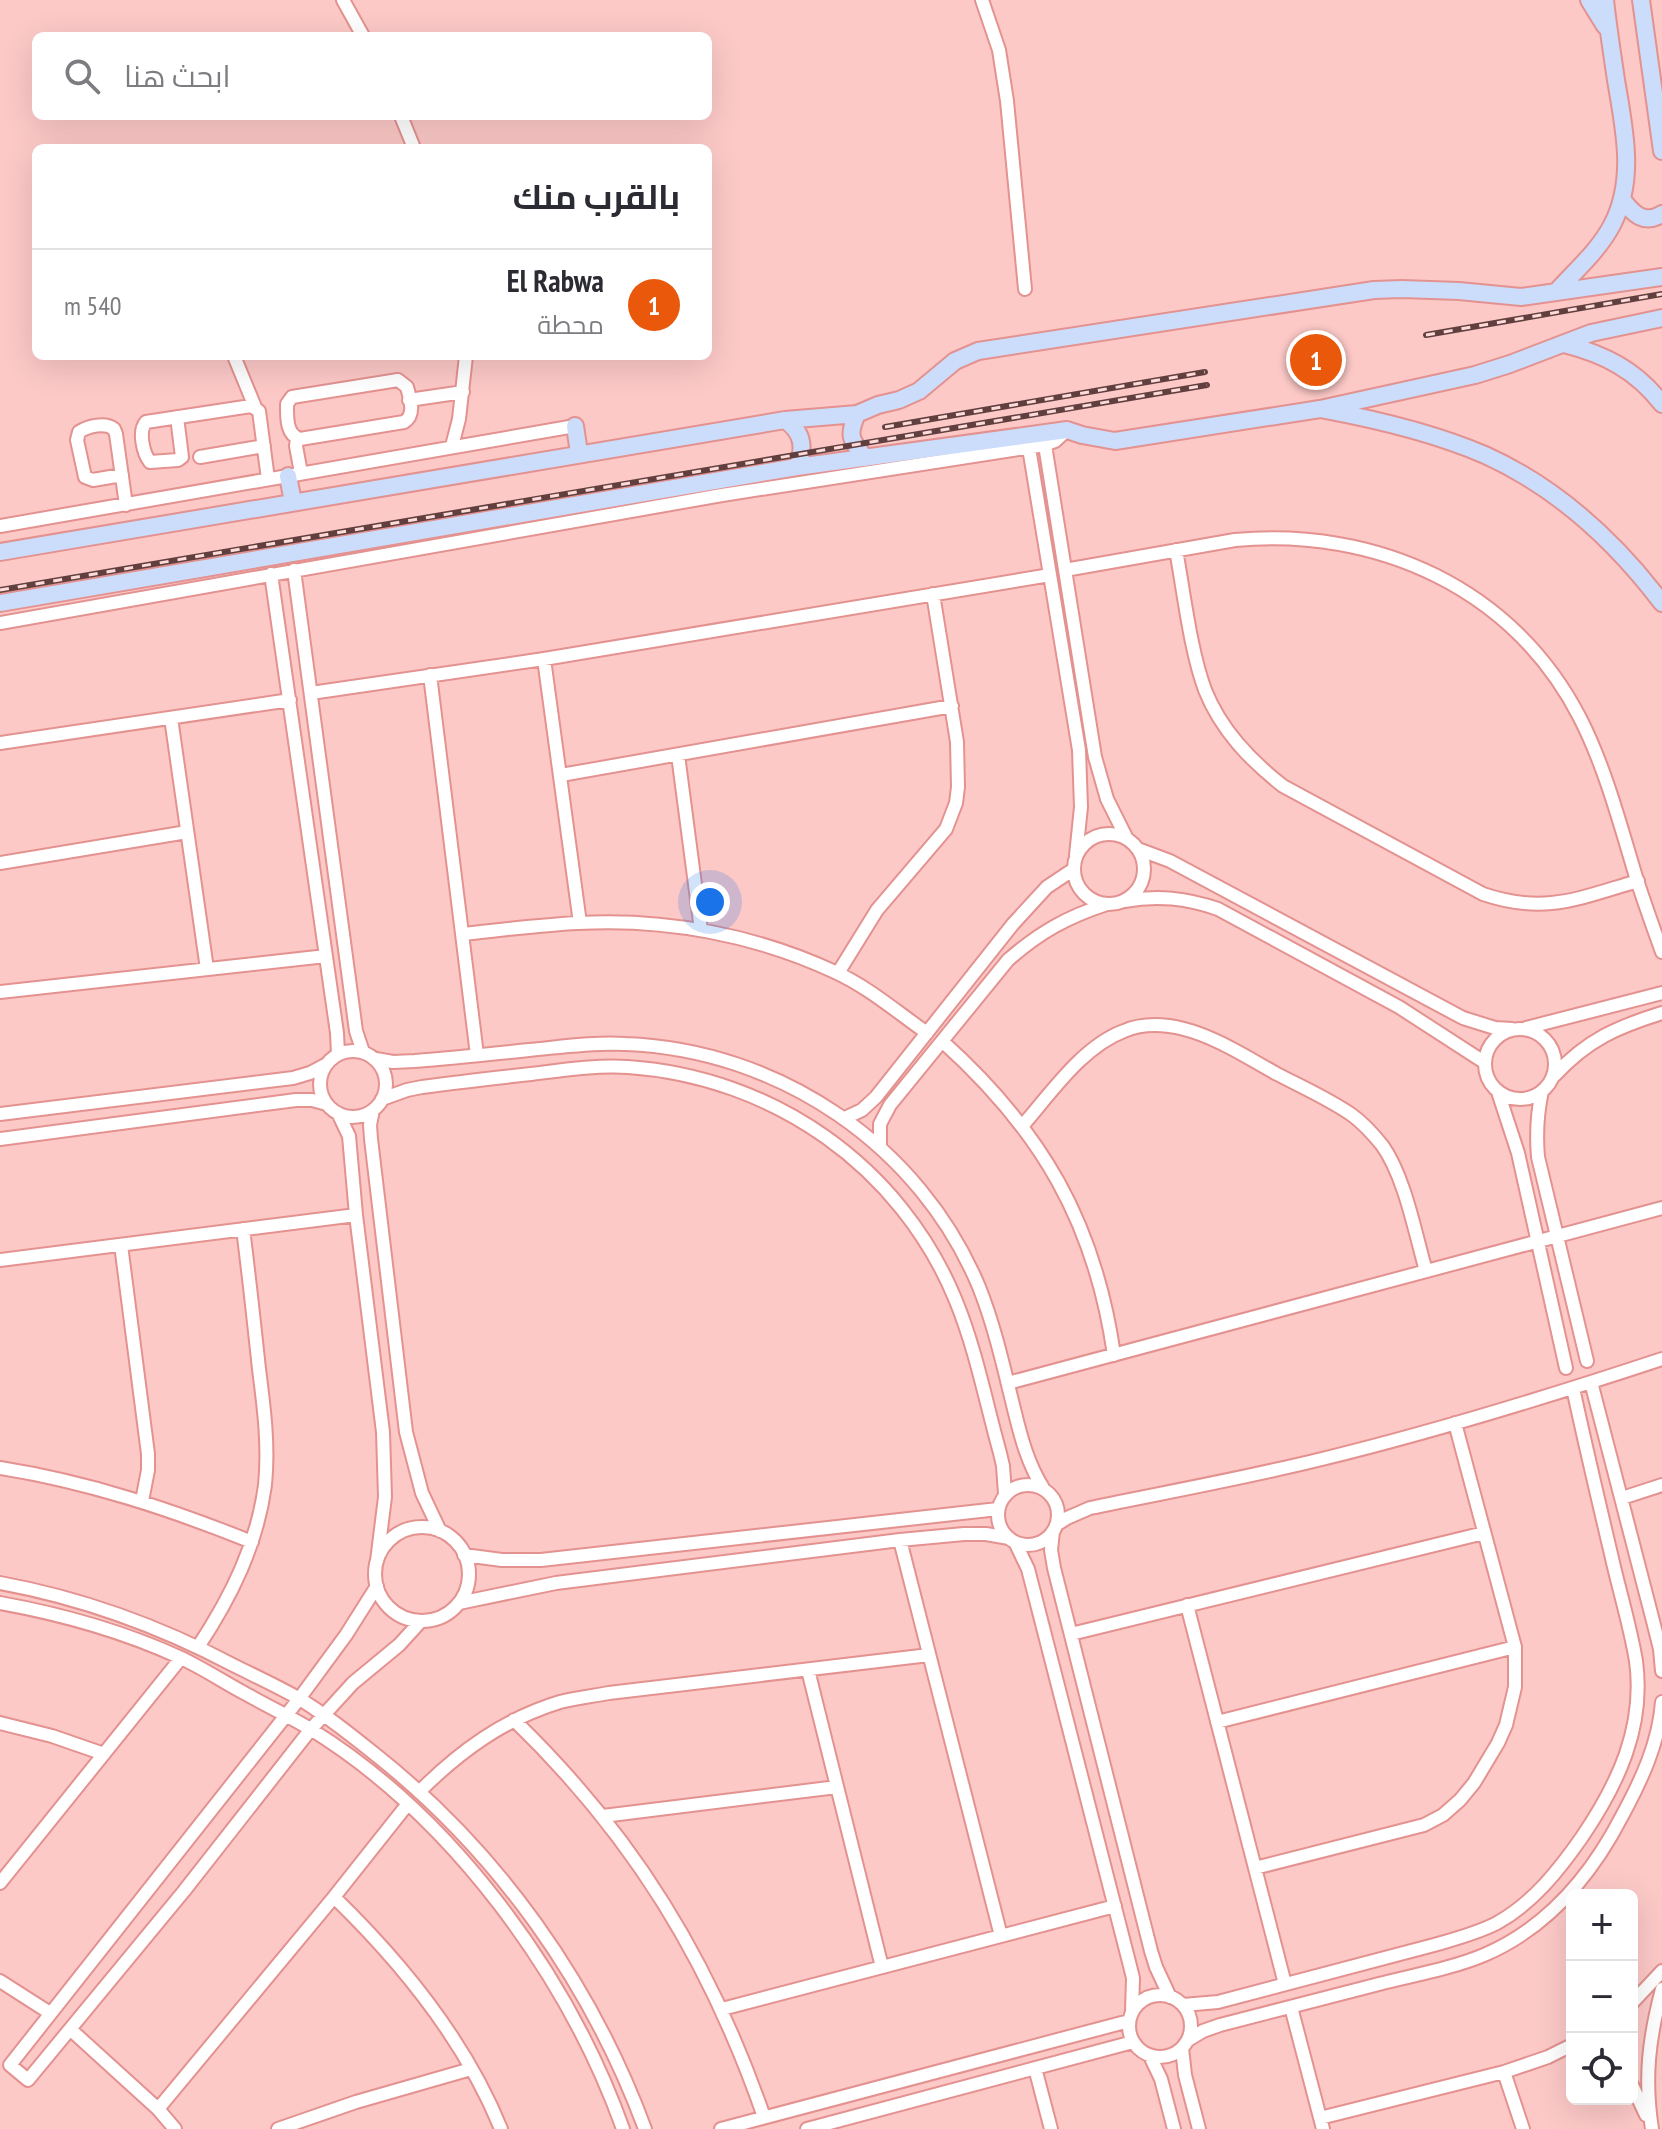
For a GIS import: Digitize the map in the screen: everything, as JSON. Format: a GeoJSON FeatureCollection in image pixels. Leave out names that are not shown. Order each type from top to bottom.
{"type":"FeatureCollection","features":[{"type":"Feature","properties":{"kind":"main road"},"geometry":{"type":"LineString","coordinates":[[1589,0],[1608,30]]}},
{"type":"Feature","properties":{"kind":"main road"},"geometry":{"type":"LineString","coordinates":[[1557,291],[1600,244],[1622,199],[1626,175],[1626,150],[1605,0]]}},
{"type":"Feature","properties":{"kind":"main road"},"geometry":{"type":"LineString","coordinates":[[1641,0],[1662,151]]}},
{"type":"Feature","properties":{"kind":"main road"},"geometry":{"type":"LineString","coordinates":[[1622,199],[1637,216],[1649,219],[1662,214]]}},
{"type":"Feature","properties":{"kind":"main road"},"geometry":{"type":"LineString","coordinates":[[0,552],[579,453],[785,420],[857,414],[919,391],[955,361],[978,351],[1374,290],[1459,291],[1521,297],[1662,277]]}},
{"type":"Feature","properties":{"kind":"main road"},"geometry":{"type":"LineString","coordinates":[[0,603],[797,467],[1067,430],[1115,441],[1320,409],[1484,372],[1610,328],[1662,318]]}},
{"type":"Feature","properties":{"kind":"main road"},"geometry":{"type":"LineString","coordinates":[[1562,343],[1598,353],[1623,366],[1645,384],[1662,404]]}},
{"type":"Feature","properties":{"kind":"main road"},"geometry":{"type":"LineString","coordinates":[[1320,409],[1375,419],[1456,444],[1521,474],[1555,496],[1603,535],[1662,603]]}},
{"type":"Feature","properties":{"kind":"main road"},"geometry":{"type":"LineString","coordinates":[[857,414],[850,435],[865,458]]}},
{"type":"Feature","properties":{"kind":"main road"},"geometry":{"type":"LineString","coordinates":[[785,420],[796,429],[802,443],[797,467]]}},
{"type":"Feature","properties":{"kind":"main road"},"geometry":{"type":"LineString","coordinates":[[575,426],[579,453]]}},
{"type":"Feature","properties":{"kind":"main road"},"geometry":{"type":"LineString","coordinates":[[293,502],[295,475]]}},
{"type":"Feature","properties":{"kind":"street"},"geometry":{"type":"LineString","coordinates":[[343,0],[361,32]]}},
{"type":"Feature","properties":{"kind":"street"},"geometry":{"type":"LineString","coordinates":[[982,0],[999,50],[1003,75],[1025,289]]}},
{"type":"Feature","properties":{"kind":"street"},"geometry":{"type":"LineString","coordinates":[[403,120],[412,144]]}},
{"type":"Feature","properties":{"kind":"street"},"geometry":{"type":"LineString","coordinates":[[236,360],[259,411],[268,479]]}},
{"type":"Feature","properties":{"kind":"street"},"geometry":{"type":"LineString","coordinates":[[452,446],[466,360]]}},
{"type":"Feature","properties":{"kind":"street"},"geometry":{"type":"LineString","coordinates":[[395,380],[405,385],[411,414],[404,422],[297,438],[290,433],[287,408],[288,401],[294,396],[395,380]]}},
{"type":"Feature","properties":{"kind":"street"},"geometry":{"type":"LineString","coordinates":[[409,400],[463,392]]}},
{"type":"Feature","properties":{"kind":"street"},"geometry":{"type":"LineString","coordinates":[[177,417],[255,407]]}},
{"type":"Feature","properties":{"kind":"street"},"geometry":{"type":"LineString","coordinates":[[122,475],[93,480],[85,477],[77,440],[79,432],[105,425],[114,429],[122,475],[126,505]]}},
{"type":"Feature","properties":{"kind":"street"},"geometry":{"type":"LineString","coordinates":[[0,526],[575,426]]}},
{"type":"Feature","properties":{"kind":"street"},"geometry":{"type":"LineString","coordinates":[[0,623],[722,495],[1029,448],[1055,441],[1067,430]]}},
{"type":"Feature","properties":{"kind":"street"},"geometry":{"type":"LineString","coordinates":[[295,475],[297,438]]}},
{"type":"Feature","properties":{"kind":"street"},"geometry":{"type":"LineString","coordinates":[[1045,445],[1095,757],[1107,799],[1127,839],[1138,849],[1170,861],[1463,1018],[1487,1026],[1536,1032],[1546,1040],[1553,1052],[1553,1077]]}},
{"type":"Feature","properties":{"kind":"street"},"geometry":{"type":"LineString","coordinates":[[200,457],[264,446]]}},
{"type":"Feature","properties":{"kind":"street"},"geometry":{"type":"LineString","coordinates":[[1029,448],[1079,750],[1081,807],[1075,880],[1087,897],[1107,904]]}},
{"type":"Feature","properties":{"kind":"street"},"geometry":{"type":"LineString","coordinates":[[1065,570],[1262,537],[1306,538],[1390,556],[1430,572],[1468,594],[1495,614],[1542,661],[1579,716],[1601,767],[1662,952]]}},
{"type":"Feature","properties":{"kind":"street"},"geometry":{"type":"LineString","coordinates":[[1176,550],[1196,659],[1206,691],[1237,744],[1283,786],[1472,888],[1504,901],[1548,905],[1638,881]]}},
{"type":"Feature","properties":{"kind":"street"},"geometry":{"type":"LineString","coordinates":[[294,570],[356,1031],[363,1052]]}},
{"type":"Feature","properties":{"kind":"street"},"geometry":{"type":"LineString","coordinates":[[271,574],[338,1054]]}},
{"type":"Feature","properties":{"kind":"street"},"geometry":{"type":"LineString","coordinates":[[311,693],[544,659],[1050,575]]}},
{"type":"Feature","properties":{"kind":"street"},"geometry":{"type":"LineString","coordinates":[[838,973],[877,910],[946,829],[956,803],[959,778],[957,742],[933,594]]}},
{"type":"Feature","properties":{"kind":"street"},"geometry":{"type":"LineString","coordinates":[[281,638],[303,633]]}},
{"type":"Feature","properties":{"kind":"street"},"geometry":{"type":"LineString","coordinates":[[544,659],[580,923]]}},
{"type":"Feature","properties":{"kind":"street"},"geometry":{"type":"LineString","coordinates":[[430,675],[477,1055]]}},
{"type":"Feature","properties":{"kind":"street"},"geometry":{"type":"LineString","coordinates":[[0,743],[290,700]]}},
{"type":"Feature","properties":{"kind":"street"},"geometry":{"type":"LineString","coordinates":[[561,775],[952,706]]}},
{"type":"Feature","properties":{"kind":"street"},"geometry":{"type":"LineString","coordinates":[[171,718],[207,969]]}},
{"type":"Feature","properties":{"kind":"street"},"geometry":{"type":"LineString","coordinates":[[678,755],[701,930]]}},
{"type":"Feature","properties":{"kind":"street"},"geometry":{"type":"LineString","coordinates":[[0,863],[187,832]]}},
{"type":"Feature","properties":{"kind":"street"},"geometry":{"type":"LineString","coordinates":[[1076,855],[1092,838],[1103,834],[1127,839]]}},
{"type":"Feature","properties":{"kind":"street"},"geometry":{"type":"LineString","coordinates":[[1124,901],[1143,878],[1144,868],[1138,849]]}},
{"type":"Feature","properties":{"kind":"street"},"geometry":{"type":"LineString","coordinates":[[845,1118],[869,1104],[1036,898],[1074,869]]}},
{"type":"Feature","properties":{"kind":"street"},"geometry":{"type":"LineString","coordinates":[[880,1146],[878,1135],[883,1114],[1008,960],[1030,941],[1080,913],[1107,904],[1147,897],[1172,897],[1218,909],[1399,1007],[1484,1062]]}},
{"type":"Feature","properties":{"kind":"street"},"geometry":{"type":"LineString","coordinates":[[462,934],[580,923],[630,923],[701,930],[759,943],[838,973],[927,1033]]}},
{"type":"Feature","properties":{"kind":"street"},"geometry":{"type":"LineString","coordinates":[[0,992],[326,956]]}},
{"type":"Feature","properties":{"kind":"street"},"geometry":{"type":"LineString","coordinates":[[1566,1368],[1512,1132],[1484,1062],[1493,1041],[1501,1034],[1662,993]]}},
{"type":"Feature","properties":{"kind":"street"},"geometry":{"type":"LineString","coordinates":[[1498,1092],[1520,1099],[1532,1097],[1542,1091],[1569,1059],[1588,1044],[1609,1032],[1662,1013]]}},
{"type":"Feature","properties":{"kind":"street"},"geometry":{"type":"LineString","coordinates":[[1023,1125],[1092,1049],[1109,1037],[1148,1025],[1168,1025],[1188,1030],[1333,1104],[1369,1130],[1394,1167],[1426,1271]]}},
{"type":"Feature","properties":{"kind":"street"},"geometry":{"type":"LineString","coordinates":[[942,1041],[998,1095],[1023,1125],[1051,1168],[1075,1214],[1094,1262],[1108,1311],[1114,1355]]}},
{"type":"Feature","properties":{"kind":"street"},"geometry":{"type":"LineString","coordinates":[[0,1114],[293,1078],[310,1073],[346,1051],[403,1062],[596,1044],[637,1044],[704,1054],[756,1070],[805,1093],[845,1118],[880,1146],[927,1197],[965,1256],[991,1320],[1027,1458],[1057,1508],[1052,1559],[1151,1951],[1170,1997]]}},
{"type":"Feature","properties":{"kind":"street"},"geometry":{"type":"LineString","coordinates":[[338,1113],[356,1117],[373,1110],[382,1099],[386,1086],[384,1071],[376,1059]]}},
{"type":"Feature","properties":{"kind":"street"},"geometry":{"type":"LineString","coordinates":[[325,1065],[320,1085],[322,1095],[338,1113],[349,1136],[383,1432],[385,1464],[382,1529],[377,1561],[375,1577],[377,1586],[390,1608],[404,1617],[421,1621],[446,1614],[459,1603],[467,1588],[469,1571],[464,1555],[454,1541],[440,1531],[423,1528],[406,1530],[385,1545],[377,1561]]}},
{"type":"Feature","properties":{"kind":"street"},"geometry":{"type":"LineString","coordinates":[[382,1099],[422,1087],[590,1067],[626,1067],[685,1075],[731,1087],[764,1100],[806,1123],[855,1158],[881,1183],[918,1229],[942,1270],[968,1337],[1000,1453],[1005,1494]]}},
{"type":"Feature","properties":{"kind":"street"},"geometry":{"type":"LineString","coordinates":[[1542,1091],[1537,1113],[1538,1157],[1587,1361]]}},
{"type":"Feature","properties":{"kind":"street"},"geometry":{"type":"LineString","coordinates":[[0,1139],[296,1100],[327,1104]]}},
{"type":"Feature","properties":{"kind":"street"},"geometry":{"type":"LineString","coordinates":[[373,1110],[370,1132],[410,1453],[422,1493],[440,1531]]}},
{"type":"Feature","properties":{"kind":"street"},"geometry":{"type":"LineString","coordinates":[[1008,1383],[1662,1208]]}},
{"type":"Feature","properties":{"kind":"street"},"geometry":{"type":"LineString","coordinates":[[0,1260],[356,1215]]}},
{"type":"Feature","properties":{"kind":"street"},"geometry":{"type":"LineString","coordinates":[[198,1647],[230,1594],[252,1542],[264,1486],[266,1430],[243,1229]]}},
{"type":"Feature","properties":{"kind":"street"},"geometry":{"type":"LineString","coordinates":[[121,1245],[148,1454],[142,1501]]}},
{"type":"Feature","properties":{"kind":"street"},"geometry":{"type":"LineString","coordinates":[[372,1344],[395,1342]]}},
{"type":"Feature","properties":{"kind":"street"},"geometry":{"type":"LineString","coordinates":[[459,1603],[556,1583],[900,1540],[986,1534],[1024,1545],[1040,1542],[1067,1518],[1090,1508],[1321,1459],[1455,1423],[1662,1359]]}},
{"type":"Feature","properties":{"kind":"street"},"geometry":{"type":"LineString","coordinates":[[1591,1382],[1657,1635],[1662,1671]]}},
{"type":"Feature","properties":{"kind":"street"},"geometry":{"type":"LineString","coordinates":[[1183,2005],[1218,2002],[1466,1936],[1496,1923],[1524,1905],[1548,1881],[1604,1805],[1624,1763],[1633,1730],[1637,1698],[1636,1664],[1573,1388]]}},
{"type":"Feature","properties":{"kind":"street"},"geometry":{"type":"LineString","coordinates":[[1255,1868],[1424,1825],[1452,1808],[1474,1783],[1498,1743],[1506,1725],[1515,1687],[1515,1647],[1455,1423]]}},
{"type":"Feature","properties":{"kind":"street"},"geometry":{"type":"LineString","coordinates":[[0,1468],[80,1484],[142,1501],[252,1542]]}},
{"type":"Feature","properties":{"kind":"street"},"geometry":{"type":"LineString","coordinates":[[1043,1488],[1027,1484],[1005,1494],[998,1509],[999,1525],[1012,1540],[1028,1569],[1133,1978],[1129,2032],[1140,2051],[1150,2056],[1173,2054],[1211,2027],[1462,1963],[1502,1946],[1544,1918],[1584,1877],[1615,1830],[1651,1754],[1662,1702]]}},
{"type":"Feature","properties":{"kind":"street"},"geometry":{"type":"LineString","coordinates":[[1622,1498],[1662,1485]]}},
{"type":"Feature","properties":{"kind":"street"},"geometry":{"type":"LineString","coordinates":[[464,1555],[502,1560],[541,1560],[998,1509]]}},
{"type":"Feature","properties":{"kind":"street"},"geometry":{"type":"LineString","coordinates":[[1071,1634],[1484,1533]]}},
{"type":"Feature","properties":{"kind":"street"},"geometry":{"type":"LineString","coordinates":[[900,1540],[1001,1936]]}},
{"type":"Feature","properties":{"kind":"street"},"geometry":{"type":"LineString","coordinates":[[0,1583],[90,1605],[198,1647],[299,1699],[367,1748],[419,1792],[484,1858],[551,1945],[593,2013],[645,2129]]}},
{"type":"Feature","properties":{"kind":"street"},"geometry":{"type":"LineString","coordinates":[[377,1586],[299,1699],[10,2065],[28,2080],[184,1891],[311,1729],[353,1683],[399,1645],[421,1621]]}},
{"type":"Feature","properties":{"kind":"street"},"geometry":{"type":"LineString","coordinates":[[0,1603],[75,1619],[181,1658],[311,1729],[376,1778],[473,1872],[530,1946],[578,2026],[623,2129]]}},
{"type":"Feature","properties":{"kind":"street"},"geometry":{"type":"LineString","coordinates":[[1187,1605],[1285,1984]]}},
{"type":"Feature","properties":{"kind":"street"},"geometry":{"type":"LineString","coordinates":[[1217,1722],[1515,1647]]}},
{"type":"Feature","properties":{"kind":"street"},"geometry":{"type":"LineString","coordinates":[[419,1792],[479,1739],[514,1720],[561,1702],[609,1693],[929,1655]]}},
{"type":"Feature","properties":{"kind":"street"},"geometry":{"type":"LineString","coordinates":[[0,1883],[181,1658]]}},
{"type":"Feature","properties":{"kind":"street"},"geometry":{"type":"LineString","coordinates":[[808,1670],[882,1967]]}},
{"type":"Feature","properties":{"kind":"street"},"geometry":{"type":"LineString","coordinates":[[514,1720],[603,1816],[672,1915],[722,2009],[764,2117]]}},
{"type":"Feature","properties":{"kind":"street"},"geometry":{"type":"LineString","coordinates":[[0,1723],[104,1754]]}},
{"type":"Feature","properties":{"kind":"street"},"geometry":{"type":"LineString","coordinates":[[603,1816],[837,1787]]}},
{"type":"Feature","properties":{"kind":"street"},"geometry":{"type":"LineString","coordinates":[[158,2109],[407,1805]]}},
{"type":"Feature","properties":{"kind":"street"},"geometry":{"type":"LineString","coordinates":[[334,1897],[414,1984],[471,2069],[501,2129]]}},
{"type":"Feature","properties":{"kind":"street"},"geometry":{"type":"LineString","coordinates":[[722,2009],[1115,1906]]}},
{"type":"Feature","properties":{"kind":"street"},"geometry":{"type":"LineString","coordinates":[[1638,1997],[1662,1971]]}},
{"type":"Feature","properties":{"kind":"street"},"geometry":{"type":"LineString","coordinates":[[0,1981],[50,2013]]}},
{"type":"Feature","properties":{"kind":"street"},"geometry":{"type":"LineString","coordinates":[[1652,2129],[1647,2069],[1652,2027],[1662,1989]]}},
{"type":"Feature","properties":{"kind":"street"},"geometry":{"type":"LineString","coordinates":[[721,2129],[1130,2016],[1139,2002],[1160,1995],[1183,2005],[1189,2016],[1191,2028],[1185,2044],[1184,2066],[1199,2129]]}},
{"type":"Feature","properties":{"kind":"street"},"geometry":{"type":"LineString","coordinates":[[1291,2007],[1322,2123],[1504,2072],[1566,2048]]}},
{"type":"Feature","properties":{"kind":"street"},"geometry":{"type":"LineString","coordinates":[[70,2029],[158,2109],[175,2129]]}},
{"type":"Feature","properties":{"kind":"street"},"geometry":{"type":"LineString","coordinates":[[807,2129],[1133,2042]]}},
{"type":"Feature","properties":{"kind":"street"},"geometry":{"type":"LineString","coordinates":[[1150,2056],[1161,2079],[1174,2129]]}},
{"type":"Feature","properties":{"kind":"street"},"geometry":{"type":"LineString","coordinates":[[1035,2068],[1051,2129]]}},
{"type":"Feature","properties":{"kind":"street"},"geometry":{"type":"LineString","coordinates":[[278,2129],[370,2097],[471,2069]]}},
{"type":"Feature","properties":{"kind":"street"},"geometry":{"type":"LineString","coordinates":[[1504,2072],[1523,2129]]}},
{"type":"Feature","properties":{"kind":"street"},"geometry":{"type":"LineString","coordinates":[[1638,2098],[1652,2129]]}},
{"type":"Feature","properties":{"kind":"railway"},"geometry":{"type":"LineString","coordinates":[[1426,335],[1662,294]]}},
{"type":"Feature","properties":{"kind":"railway"},"geometry":{"type":"LineString","coordinates":[[885,427],[1205,372]]}},
{"type":"Feature","properties":{"kind":"railway"},"geometry":{"type":"LineString","coordinates":[[0,590],[1207,385]]}},
{"type":"Feature","properties":{"kind":"place","name":"El Rabwa"},"geometry":{"type":"Point","coordinates":[1316,360]}}]}
